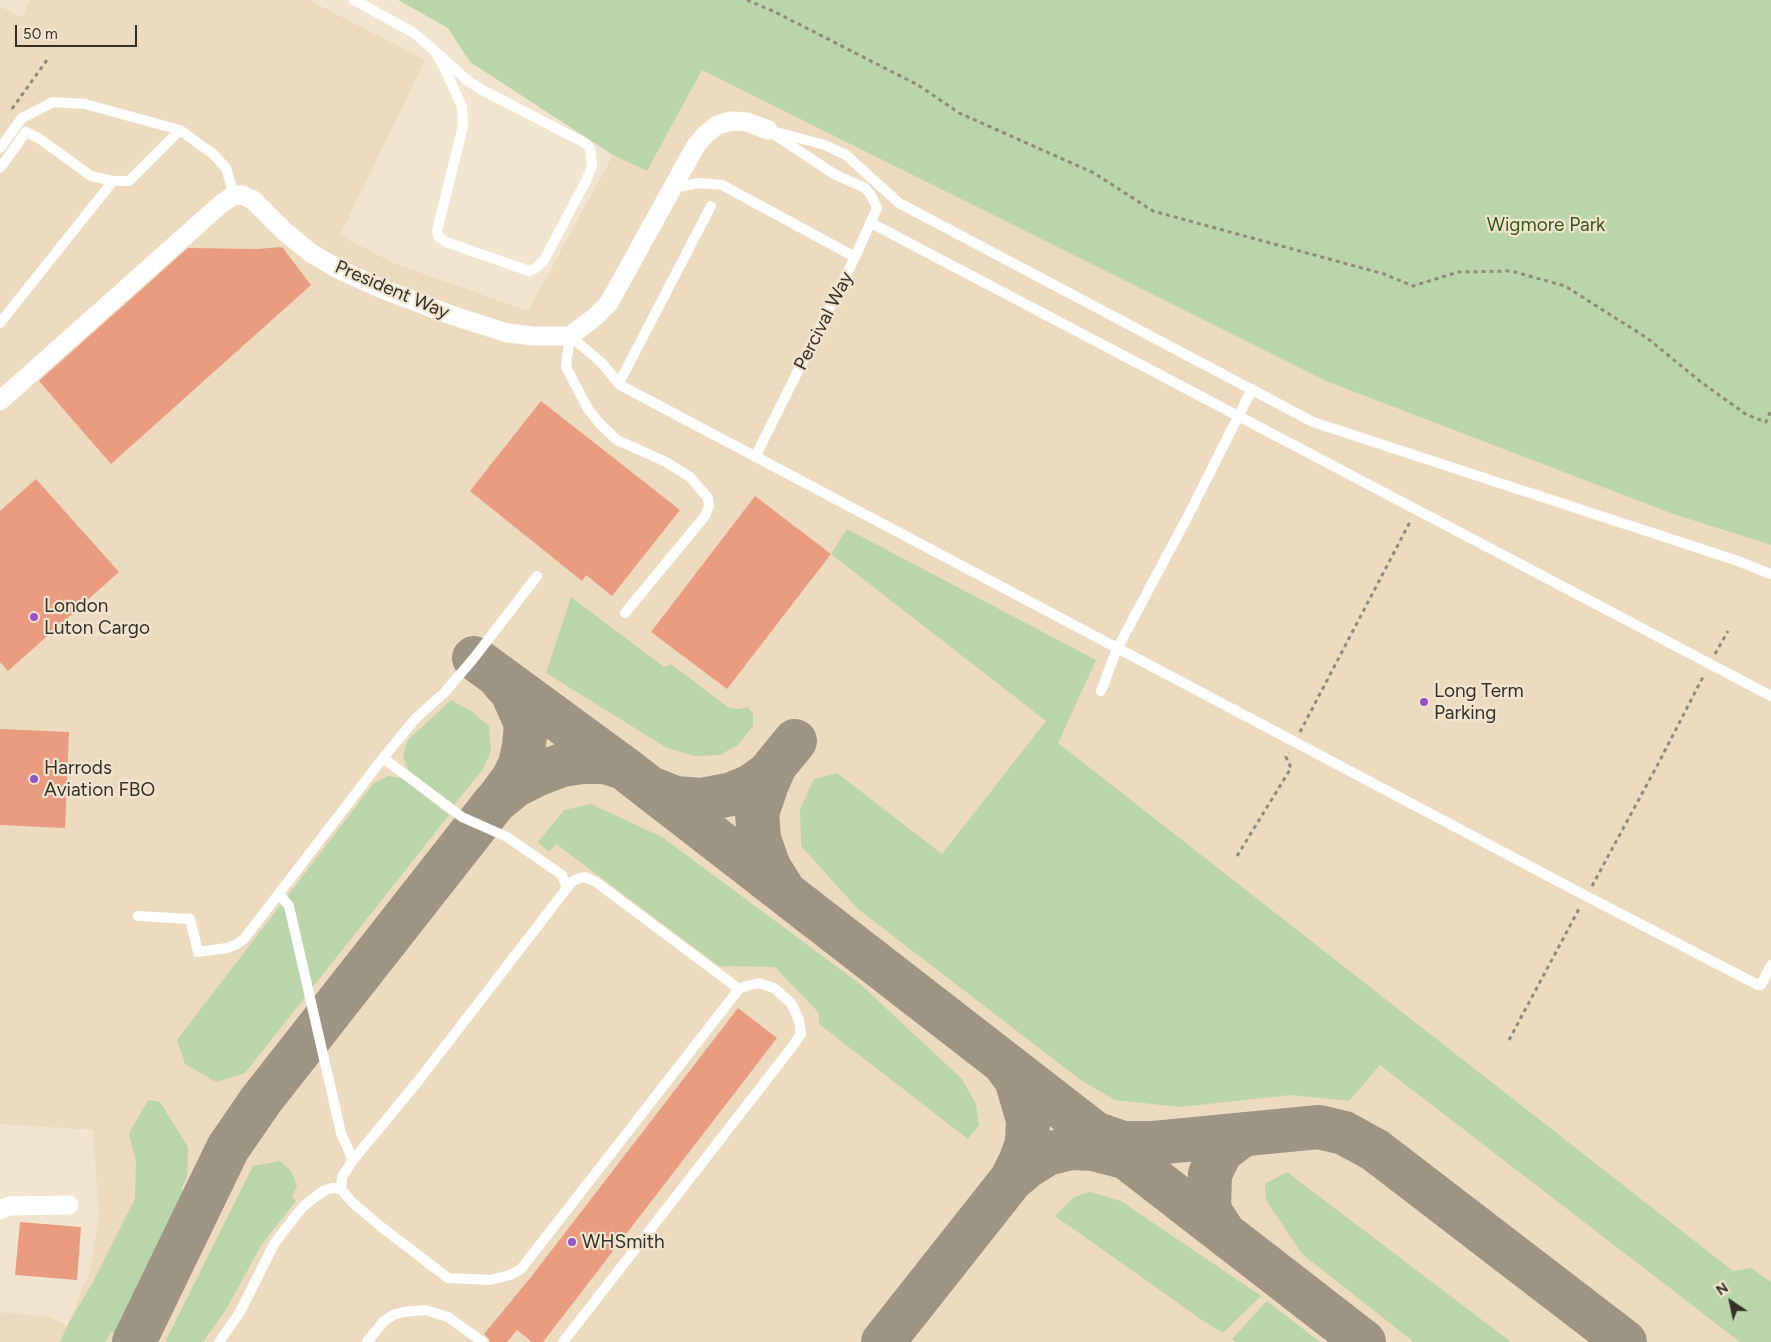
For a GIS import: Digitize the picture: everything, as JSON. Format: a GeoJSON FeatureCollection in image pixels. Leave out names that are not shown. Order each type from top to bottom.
{"type":"FeatureCollection","features":[{"type":"Feature","properties":{"kind":"street"},"geometry":{"type":"LineString","coordinates":[[570,336],[596,317],[609,303],[695,147],[705,134],[717,125],[731,121],[747,122],[768,130]]}},
{"type":"Feature","properties":{"kind":"street","name":"President Way"},"geometry":{"type":"LineString","coordinates":[[234,196],[242,195],[253,200],[285,232],[311,253],[338,269],[382,289],[454,316],[507,333],[534,336],[570,336]]}},
{"type":"Feature","properties":{"kind":"street"},"geometry":{"type":"LineString","coordinates":[[0,401],[221,204],[234,196]]}},
{"type":"Feature","properties":{"kind":"street"},"geometry":{"type":"LineString","coordinates":[[0,1210],[10,1206],[69,1206]]}},
{"type":"Feature","properties":{"kind":"lane"},"geometry":{"type":"LineString","coordinates":[[354,0],[414,33],[435,51],[468,80],[484,91],[585,143],[590,148],[592,166],[586,181],[544,260],[536,268],[529,271],[446,242],[439,237],[437,231],[463,126],[462,107],[435,51]]}},
{"type":"Feature","properties":{"kind":"lane"},"geometry":{"type":"LineString","coordinates":[[0,148],[22,118],[53,102],[85,104],[180,130],[213,154],[226,168],[234,196]]}},
{"type":"Feature","properties":{"kind":"lane"},"geometry":{"type":"LineString","coordinates":[[0,168],[26,132],[40,139],[91,176],[129,181],[180,130]]}},
{"type":"Feature","properties":{"kind":"lane"},"geometry":{"type":"LineString","coordinates":[[768,130],[834,174],[865,188],[871,195],[877,208],[855,257]]}},
{"type":"Feature","properties":{"kind":"lane"},"geometry":{"type":"LineString","coordinates":[[768,130],[825,145],[846,154],[899,203],[1313,422],[1735,560],[1771,574]]}},
{"type":"Feature","properties":{"kind":"lane"},"geometry":{"type":"LineString","coordinates":[[0,323],[113,180]]}},
{"type":"Feature","properties":{"kind":"lane","name":"Percival Way"},"geometry":{"type":"LineString","coordinates":[[673,188],[699,183],[722,184],[855,257],[754,457]]}},
{"type":"Feature","properties":{"kind":"lane"},"geometry":{"type":"LineString","coordinates":[[619,383],[711,206]]}},
{"type":"Feature","properties":{"kind":"lane"},"geometry":{"type":"LineString","coordinates":[[871,223],[1771,696]]}},
{"type":"Feature","properties":{"kind":"lane"},"geometry":{"type":"LineString","coordinates":[[570,336],[602,363],[620,385],[1586,896],[1758,986],[1761,985],[1771,965]]}},
{"type":"Feature","properties":{"kind":"lane"},"geometry":{"type":"LineString","coordinates":[[570,336],[566,367],[588,409],[600,424],[617,440],[666,462],[690,478],[708,498],[709,506],[705,516],[626,613]]}},
{"type":"Feature","properties":{"kind":"lane"},"geometry":{"type":"LineString","coordinates":[[1101,691],[1117,649],[1252,389]]}},
{"type":"Feature","properties":{"kind":"lane"},"geometry":{"type":"LineString","coordinates":[[138,916],[190,920],[198,952],[227,948],[244,939],[383,758],[416,718],[444,693],[456,679],[537,576]]}},
{"type":"Feature","properties":{"kind":"lane"},"geometry":{"type":"LineString","coordinates":[[383,758],[462,817],[507,837],[562,875],[567,888]]}},
{"type":"Feature","properties":{"kind":"lane"},"geometry":{"type":"LineString","coordinates":[[341,1189],[342,1177],[353,1160],[419,1080],[574,880],[585,877],[596,882],[739,989]]}},
{"type":"Feature","properties":{"kind":"lane"},"geometry":{"type":"LineString","coordinates":[[279,894],[290,906],[341,1132],[353,1160]]}},
{"type":"Feature","properties":{"kind":"lane"},"geometry":{"type":"LineString","coordinates":[[219,1342],[240,1312],[274,1244],[305,1205],[323,1191],[332,1188],[341,1189],[352,1202],[380,1226],[448,1278],[490,1280],[510,1275],[521,1268],[739,989],[759,983],[774,988],[791,1003],[799,1020],[801,1034],[562,1342]]}},
{"type":"Feature","properties":{"kind":"lane"},"geometry":{"type":"LineString","coordinates":[[367,1342],[384,1321],[393,1315],[420,1310],[436,1312],[448,1317],[483,1342]]}},
{"type":"Feature","properties":{"kind":"path"},"geometry":{"type":"LineString","coordinates":[[747,0],[775,12],[918,85],[959,113],[1094,173],[1153,211],[1384,274],[1413,286],[1458,272],[1511,271],[1564,286],[1647,338],[1747,415],[1766,422],[1771,410]]}},
{"type":"Feature","properties":{"kind":"path"},"geometry":{"type":"LineString","coordinates":[[10,111],[47,60]]}},
{"type":"Feature","properties":{"kind":"path"},"geometry":{"type":"LineString","coordinates":[[1237,856],[1291,768],[1286,757],[1417,509]]}},
{"type":"Feature","properties":{"kind":"path"},"geometry":{"type":"LineString","coordinates":[[1509,1040],[1728,631]]}},
{"type":"Feature","properties":{"kind":"shaded area"},"geometry":{"type":"Polygon","coordinates":[[[31,0],[309,0],[425,60],[340,235],[393,263],[528,311],[613,155],[647,171],[702,70],[1326,381],[1673,514],[1771,545],[1771,1342],[0,1342],[0,1314],[4,1312],[50,1317],[67,1326],[90,1271],[99,1215],[93,1130],[0,1124],[0,6],[21,18],[31,0]]]}},
{"type":"Feature","properties":{"kind":"green space","name":"Wigmore Park"},"geometry":{"type":"Polygon","coordinates":[[[398,0],[1771,0],[1771,545],[1673,514],[1326,381],[702,70],[647,171],[613,155],[470,62],[448,28],[398,0]]]}},
{"type":"Feature","properties":{"kind":"green space"},"geometry":{"type":"Polygon","coordinates":[[[847,529],[1096,660],[1058,743],[1733,1271],[1751,1268],[1771,1282],[1771,1342],[1740,1342],[1380,1065],[1349,1101],[1291,1095],[1180,1107],[1115,1100],[1082,1081],[858,909],[801,846],[800,809],[814,779],[837,773],[942,854],[1046,721],[831,554],[847,529]]]}},
{"type":"Feature","properties":{"kind":"green space"},"geometry":{"type":"Polygon","coordinates":[[[571,597],[664,667],[671,664],[729,708],[739,709],[748,707],[753,714],[753,726],[738,745],[720,755],[695,756],[667,748],[546,673],[571,597]]]}},
{"type":"Feature","properties":{"kind":"green space"},"geometry":{"type":"Polygon","coordinates":[[[451,700],[471,711],[489,726],[491,751],[483,769],[454,805],[408,770],[403,756],[407,741],[451,700]]]}},
{"type":"Feature","properties":{"kind":"green space"},"geometry":{"type":"Polygon","coordinates":[[[388,776],[402,778],[449,815],[245,1073],[216,1082],[185,1064],[177,1040],[374,783],[388,776]]]}},
{"type":"Feature","properties":{"kind":"green space"},"geometry":{"type":"Polygon","coordinates":[[[591,804],[662,837],[860,984],[962,1079],[976,1104],[979,1125],[968,1139],[819,1024],[819,1013],[775,967],[719,966],[556,844],[549,852],[538,842],[564,810],[591,804]]]}},
{"type":"Feature","properties":{"kind":"green space"},"geometry":{"type":"Polygon","coordinates":[[[148,1100],[160,1102],[188,1147],[187,1177],[181,1189],[185,1191],[116,1334],[111,1332],[105,1342],[60,1342],[135,1199],[136,1162],[129,1133],[148,1100]]]}},
{"type":"Feature","properties":{"kind":"green space"},"geometry":{"type":"Polygon","coordinates":[[[280,1161],[291,1171],[297,1186],[292,1196],[296,1201],[262,1244],[225,1311],[203,1342],[165,1342],[253,1166],[280,1161]]]}},
{"type":"Feature","properties":{"kind":"green space"},"geometry":{"type":"Polygon","coordinates":[[[1287,1172],[1511,1342],[1414,1342],[1302,1254],[1266,1200],[1265,1184],[1287,1172]]]}},
{"type":"Feature","properties":{"kind":"green space"},"geometry":{"type":"Polygon","coordinates":[[[1090,1192],[1121,1201],[1261,1296],[1223,1333],[1055,1216],[1074,1197],[1090,1192]]]}},
{"type":"Feature","properties":{"kind":"green space"},"geometry":{"type":"Polygon","coordinates":[[[1267,1301],[1320,1342],[1235,1342],[1232,1339],[1267,1301]]]}},
{"type":"Feature","properties":{"kind":"building"},"geometry":{"type":"Polygon","coordinates":[[[282,247],[311,285],[111,464],[39,381],[188,248],[257,249],[282,247]]]}},
{"type":"Feature","properties":{"kind":"building"},"geometry":{"type":"Polygon","coordinates":[[[541,401],[680,510],[612,596],[586,575],[582,581],[470,491],[541,401]]]}},
{"type":"Feature","properties":{"kind":"building","name":"London Luton Cargo"},"geometry":{"type":"Polygon","coordinates":[[[36,479],[119,572],[8,671],[0,662],[0,511],[36,479]]]}},
{"type":"Feature","properties":{"kind":"building"},"geometry":{"type":"Polygon","coordinates":[[[755,496],[831,554],[727,689],[651,632],[755,496]]]}},
{"type":"Feature","properties":{"kind":"building","name":"Harrods Aviation FBO"},"geometry":{"type":"Polygon","coordinates":[[[0,729],[69,732],[65,828],[0,825],[0,729]]]}},
{"type":"Feature","properties":{"kind":"building"},"geometry":{"type":"Polygon","coordinates":[[[738,1008],[777,1038],[543,1342],[532,1342],[517,1330],[507,1342],[490,1342],[484,1334],[531,1277],[738,1008]]]}},
{"type":"Feature","properties":{"kind":"building"},"geometry":{"type":"Polygon","coordinates":[[[20,1222],[81,1227],[77,1280],[15,1275],[20,1222]]]}},
{"type":"Feature","properties":{"kind":"taxiway"},"geometry":{"type":"LineString","coordinates":[[474,658],[624,768],[1364,1342]]}},
{"type":"Feature","properties":{"kind":"taxiway"},"geometry":{"type":"LineString","coordinates":[[498,799],[520,765],[526,724],[512,692],[502,681]]}},
{"type":"Feature","properties":{"kind":"taxiway"},"geometry":{"type":"LineString","coordinates":[[655,790],[675,798],[701,800],[732,794],[751,786],[768,774],[795,741]]}},
{"type":"Feature","properties":{"kind":"taxiway"},"geometry":{"type":"LineString","coordinates":[[134,1342],[228,1148],[261,1100],[495,802],[516,785],[562,765],[583,762],[605,762],[624,768]]}},
{"type":"Feature","properties":{"kind":"taxiway"},"geometry":{"type":"LineString","coordinates":[[774,768],[757,813],[759,839],[769,867],[782,888]]}},
{"type":"Feature","properties":{"kind":"taxiway"},"geometry":{"type":"LineString","coordinates":[[883,1342],[1011,1180],[1020,1162],[1027,1143],[1028,1120],[1016,1079],[1006,1066]]}},
{"type":"Feature","properties":{"kind":"taxiway"},"geometry":{"type":"LineString","coordinates":[[1100,1135],[1123,1143],[1154,1143],[1319,1127],[1344,1133],[1375,1150],[1625,1342]]}},
{"type":"Feature","properties":{"kind":"taxiway"},"geometry":{"type":"LineString","coordinates":[[1224,1233],[1209,1210],[1210,1174],[1221,1151],[1244,1134]]}},
{"type":"Feature","properties":{"kind":"taxiway"},"geometry":{"type":"LineString","coordinates":[[1011,1180],[1026,1167],[1047,1154],[1071,1148],[1093,1149],[1124,1157]]}},
{"type":"Feature","properties":{"kind":"place","name":"London Luton Cargo"},"geometry":{"type":"Point","coordinates":[34,617]}},
{"type":"Feature","properties":{"kind":"place","name":"Long Term Parking"},"geometry":{"type":"Point","coordinates":[1424,702]}},
{"type":"Feature","properties":{"kind":"place","name":"Harrods Aviation FBO"},"geometry":{"type":"Point","coordinates":[34,779]}},
{"type":"Feature","properties":{"kind":"place","name":"WHSmith"},"geometry":{"type":"Point","coordinates":[572,1242]}}]}
